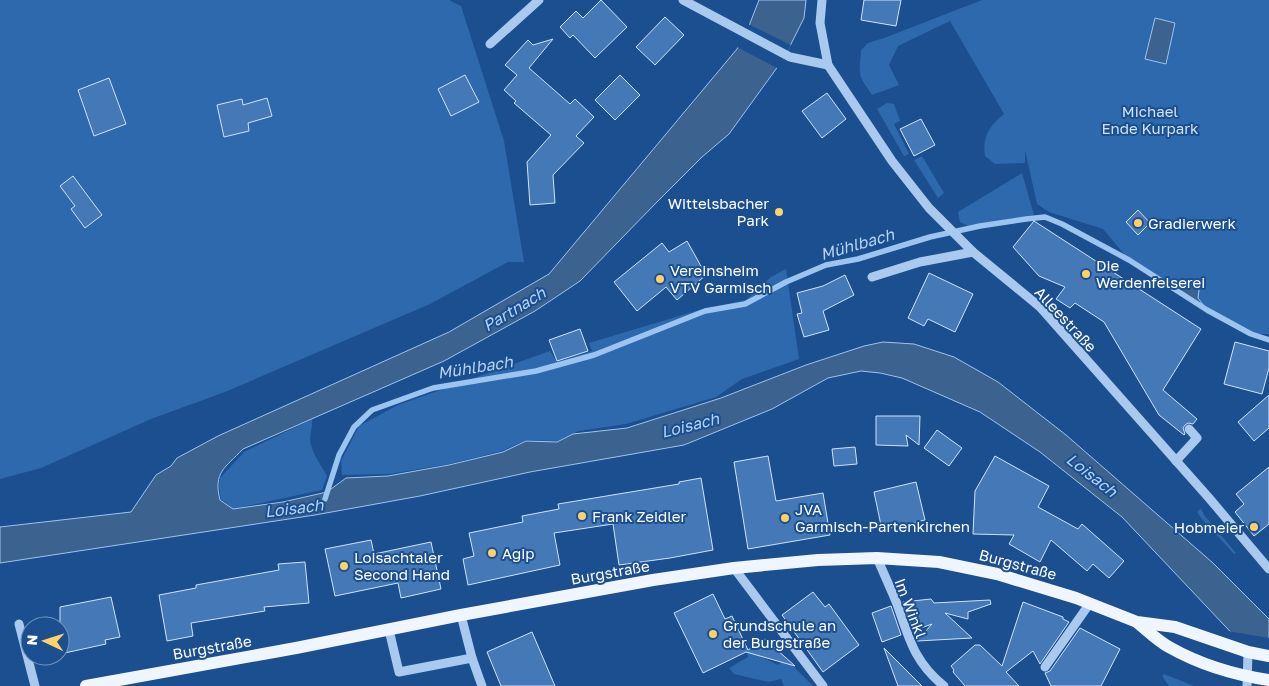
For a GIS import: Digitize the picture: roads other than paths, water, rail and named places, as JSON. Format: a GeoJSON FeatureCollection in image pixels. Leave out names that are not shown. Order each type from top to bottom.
{"type":"FeatureCollection","features":[{"type":"Feature","properties":{"kind":"main road","name":"Burgstraße"},"geometry":{"type":"LineString","coordinates":[[86,686],[142,681],[461,615],[653,580],[807,560],[877,558],[939,562],[997,574],[1090,603],[1137,622],[1175,627],[1248,652],[1269,656]]}},
{"type":"Feature","properties":{"kind":"main road","name":"Burgstraße"},"geometry":{"type":"LineString","coordinates":[[1137,622],[1168,646],[1197,660],[1246,681],[1269,680]]}},
{"type":"Feature","properties":{"kind":"street"},"geometry":{"type":"LineString","coordinates":[[490,44],[539,0]]}},
{"type":"Feature","properties":{"kind":"street"},"geometry":{"type":"LineString","coordinates":[[684,0],[790,57],[828,65],[820,23],[822,0]]}},
{"type":"Feature","properties":{"kind":"street","name":"Alleestraße"},"geometry":{"type":"LineString","coordinates":[[828,65],[892,161],[929,208],[973,252],[1040,307],[1269,569]]}},
{"type":"Feature","properties":{"kind":"street"},"geometry":{"type":"LineString","coordinates":[[872,277],[920,262],[973,252]]}},
{"type":"Feature","properties":{"kind":"street"},"geometry":{"type":"LineString","coordinates":[[1176,461],[1197,438],[1189,429]]}},
{"type":"Feature","properties":{"kind":"street","name":"Im Winkl"},"geometry":{"type":"LineString","coordinates":[[877,558],[896,602],[912,650],[944,686]]}},
{"type":"Feature","properties":{"kind":"street"},"geometry":{"type":"LineString","coordinates":[[734,568],[823,686]]}},
{"type":"Feature","properties":{"kind":"street"},"geometry":{"type":"LineString","coordinates":[[1045,667],[1090,603]]}},
{"type":"Feature","properties":{"kind":"street"},"geometry":{"type":"LineString","coordinates":[[461,615],[472,658],[482,686]]}},
{"type":"Feature","properties":{"kind":"street"},"geometry":{"type":"LineString","coordinates":[[19,624],[35,686]]}},
{"type":"Feature","properties":{"kind":"street"},"geometry":{"type":"LineString","coordinates":[[389,630],[399,672],[472,658]]}},
{"type":"Feature","properties":{"kind":"street"},"geometry":{"type":"LineString","coordinates":[[1246,681],[1248,652]]}},
{"type":"Feature","properties":{"kind":"water"},"geometry":{"type":"Polygon","coordinates":[[[759,0],[806,0],[804,18],[784,58],[729,134],[702,157],[580,281],[535,311],[444,361],[243,449],[226,466],[219,477],[218,491],[220,500],[233,509],[283,502],[327,492],[346,478],[388,476],[449,465],[503,452],[526,441],[557,442],[573,434],[627,428],[721,398],[806,365],[864,346],[883,342],[914,344],[954,357],[998,382],[1066,435],[1213,563],[1269,619],[1269,684],[1258,661],[1122,517],[1040,452],[980,412],[902,378],[861,371],[828,378],[772,409],[684,445],[530,472],[420,496],[315,515],[0,563],[0,527],[131,512],[156,475],[171,466],[177,458],[218,436],[449,332],[549,274],[737,49],[745,36],[759,0]]]}},
{"type":"Feature","properties":{"kind":"water"},"geometry":{"type":"Polygon","coordinates":[[[1155,18],[1175,23],[1166,64],[1145,59],[1155,18]]]}},
{"type":"Feature","properties":{"kind":"water"},"geometry":{"type":"Polygon","coordinates":[[[1185,280],[1199,290],[1198,298],[1207,310],[1174,289],[1176,285],[1185,280]]]}},
{"type":"Feature","properties":{"kind":"waterway","name":"Mühlbach"},"geometry":{"type":"LineString","coordinates":[[325,499],[339,455],[354,427],[372,410],[433,388],[536,371],[594,355],[705,311],[745,304],[786,282],[826,265],[858,259],[930,237],[980,226],[1045,217],[1062,224],[1129,260],[1207,310],[1251,334],[1269,340]]}},
{"type":"Feature","properties":{"kind":"place","name":"Wittelsbacher Park"},"geometry":{"type":"Point","coordinates":[779,212]}},
{"type":"Feature","properties":{"kind":"place","name":"Gradierwerk"},"geometry":{"type":"Point","coordinates":[1138,223]}},
{"type":"Feature","properties":{"kind":"place","name":"Die Werdenfelserei"},"geometry":{"type":"Point","coordinates":[1086,274]}},
{"type":"Feature","properties":{"kind":"place","name":"Vereinsheim VTV Garmisch"},"geometry":{"type":"Point","coordinates":[660,279]}},
{"type":"Feature","properties":{"kind":"place","name":"Frank Zeidler"},"geometry":{"type":"Point","coordinates":[582,516]}},
{"type":"Feature","properties":{"kind":"place","name":"JVA Garmisch-Partenkirchen"},"geometry":{"type":"Point","coordinates":[785,518]}},
{"type":"Feature","properties":{"kind":"place","name":"Hobmeier"},"geometry":{"type":"Point","coordinates":[1254,527]}},
{"type":"Feature","properties":{"kind":"place","name":"Agip"},"geometry":{"type":"Point","coordinates":[492,553]}},
{"type":"Feature","properties":{"kind":"place","name":"Loisachtaler Second Hand"},"geometry":{"type":"Point","coordinates":[344,566]}},
{"type":"Feature","properties":{"kind":"place","name":"Grundschule an der Burgstraße"},"geometry":{"type":"Point","coordinates":[713,634]}},
{"type":"Feature","properties":{"kind":"park label","name":"Michael Ende Kurpark"},"geometry":{"type":"Point","coordinates":[1150,120]}},
{"type":"Feature","properties":{"kind":"water label","name":"Partnach"},"geometry":{"type":"Point","coordinates":[514,309]}},
{"type":"Feature","properties":{"kind":"water label","name":"Loisach"},"geometry":{"type":"Point","coordinates":[690,425]}},
{"type":"Feature","properties":{"kind":"water label","name":"Loisach"},"geometry":{"type":"Point","coordinates":[1092,475]}},
{"type":"Feature","properties":{"kind":"water label","name":"Loisach"},"geometry":{"type":"Point","coordinates":[294,508]}}]}
